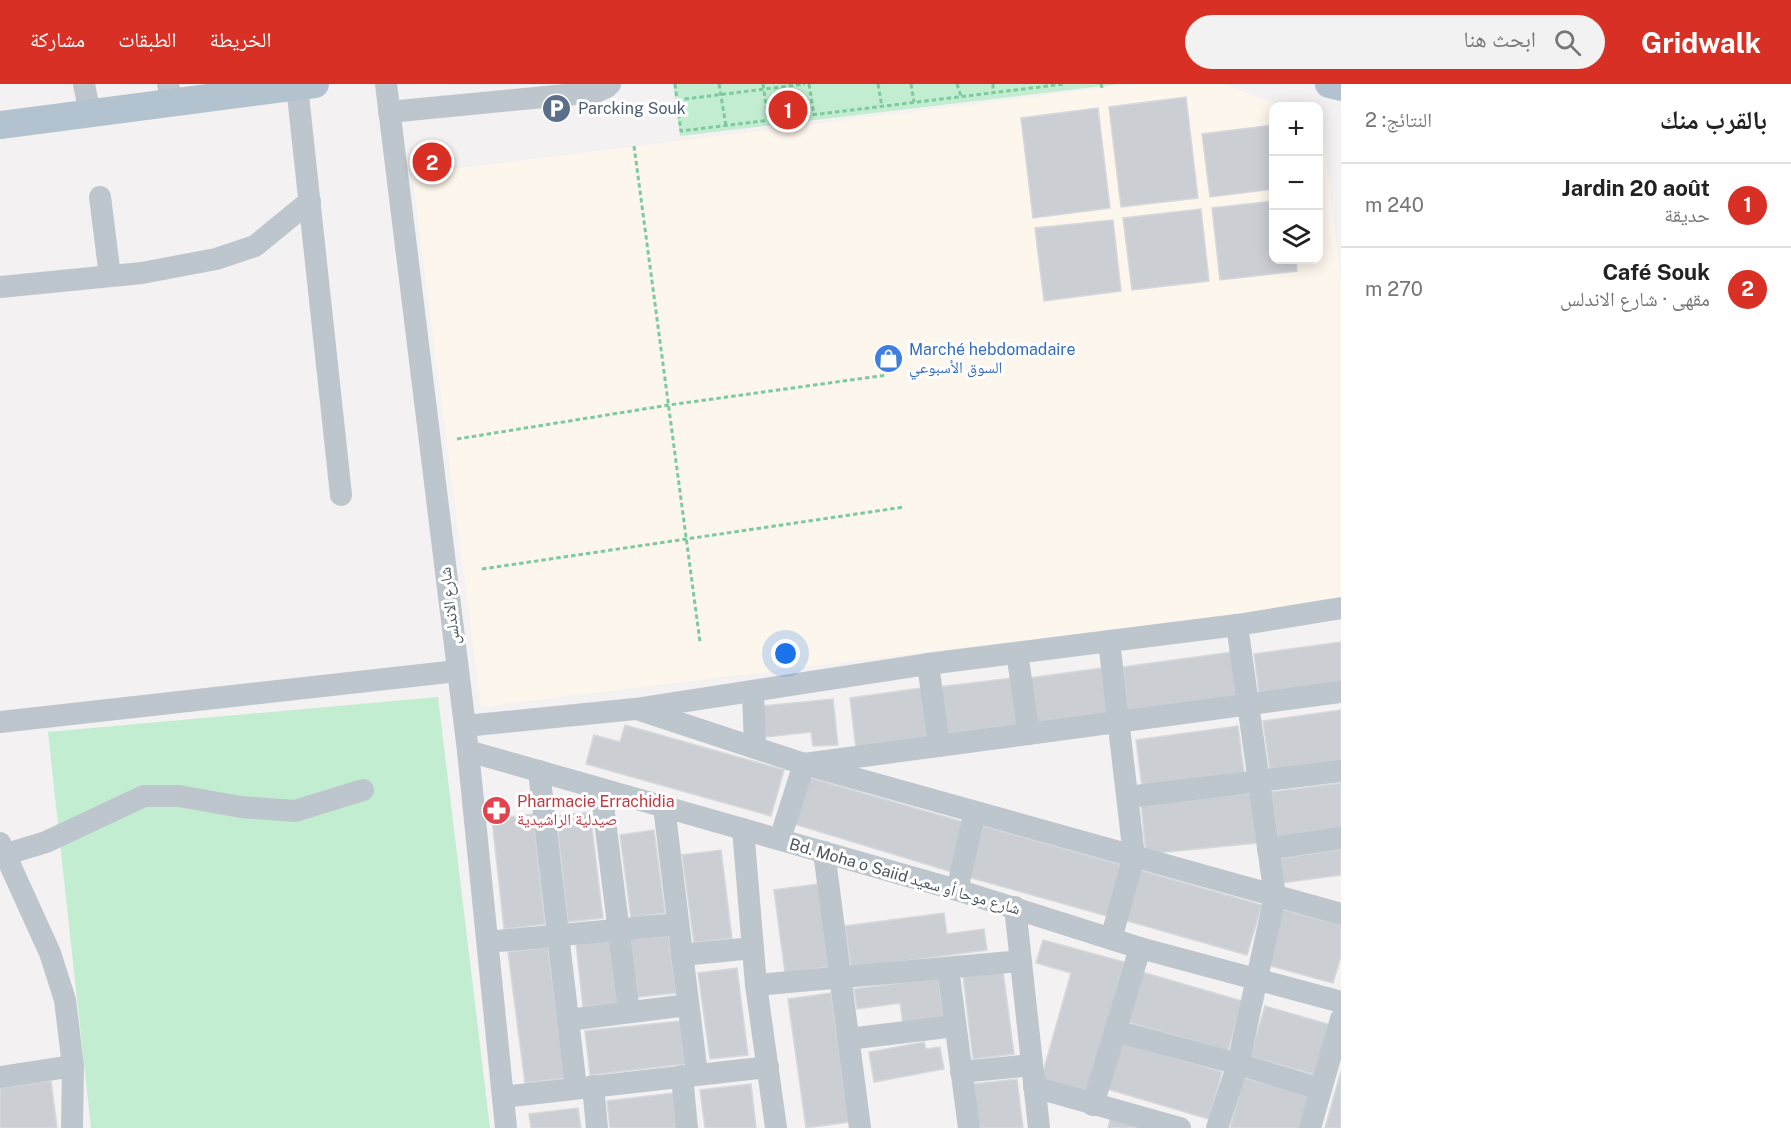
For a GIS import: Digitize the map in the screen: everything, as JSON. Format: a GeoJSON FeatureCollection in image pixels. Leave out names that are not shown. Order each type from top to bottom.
{"type":"FeatureCollection","features":[{"type":"Feature","properties":{"kind":"main road"},"geometry":{"type":"LineString","coordinates":[[1329,84],[1341,87]]}},
{"type":"Feature","properties":{"kind":"main road"},"geometry":{"type":"LineString","coordinates":[[0,125],[90,114],[170,93],[306,85]]}},
{"type":"Feature","properties":{"kind":"street"},"geometry":{"type":"LineString","coordinates":[[84,84],[90,114]]}},
{"type":"Feature","properties":{"kind":"street","name":"شارع الاندلس"},"geometry":{"type":"LineString","coordinates":[[386,84],[468,751],[506,1128]]}},
{"type":"Feature","properties":{"kind":"street"},"geometry":{"type":"LineString","coordinates":[[389,112],[596,92],[610,84]]}},
{"type":"Feature","properties":{"kind":"street"},"geometry":{"type":"LineString","coordinates":[[306,85],[310,201],[341,495]]}},
{"type":"Feature","properties":{"kind":"street"},"geometry":{"type":"LineString","coordinates":[[100,197],[110,276]]}},
{"type":"Feature","properties":{"kind":"street"},"geometry":{"type":"LineString","coordinates":[[0,287],[142,273],[216,259],[255,246],[310,201]]}},
{"type":"Feature","properties":{"kind":"street"},"geometry":{"type":"LineString","coordinates":[[465,726],[635,709],[928,664],[1237,625],[1341,609]]}},
{"type":"Feature","properties":{"kind":"street"},"geometry":{"type":"LineString","coordinates":[[1217,1128],[1238,1064],[1275,897],[1237,625]]}},
{"type":"Feature","properties":{"kind":"street"},"geometry":{"type":"LineString","coordinates":[[1109,641],[1134,856],[1111,939]]}},
{"type":"Feature","properties":{"kind":"street"},"geometry":{"type":"LineString","coordinates":[[1017,653],[1029,734]]}},
{"type":"Feature","properties":{"kind":"street"},"geometry":{"type":"LineString","coordinates":[[928,664],[939,746]]}},
{"type":"Feature","properties":{"kind":"street"},"geometry":{"type":"LineString","coordinates":[[0,722],[457,671]]}},
{"type":"Feature","properties":{"kind":"street"},"geometry":{"type":"LineString","coordinates":[[753,691],[755,748]]}},
{"type":"Feature","properties":{"kind":"street"},"geometry":{"type":"LineString","coordinates":[[804,764],[1341,692]]}},
{"type":"Feature","properties":{"kind":"street"},"geometry":{"type":"LineString","coordinates":[[635,709],[804,764],[1341,914]]}},
{"type":"Feature","properties":{"kind":"street","name":"Bd. Moha o Saiid شارع موحا أو سعيد"},"geometry":{"type":"LineString","coordinates":[[468,751],[1015,907],[1140,948],[1341,1002]]}},
{"type":"Feature","properties":{"kind":"street"},"geometry":{"type":"LineString","coordinates":[[780,839],[804,764]]}},
{"type":"Feature","properties":{"kind":"street"},"geometry":{"type":"LineString","coordinates":[[538,771],[568,1020],[597,1128]]}},
{"type":"Feature","properties":{"kind":"street"},"geometry":{"type":"LineString","coordinates":[[1128,797],[1341,771]]}},
{"type":"Feature","properties":{"kind":"street"},"geometry":{"type":"LineString","coordinates":[[601,789],[629,1012]]}},
{"type":"Feature","properties":{"kind":"street"},"geometry":{"type":"LineString","coordinates":[[72,1128],[73,1066],[65,1000],[50,952],[2,851],[45,842],[144,796],[179,796],[241,807],[296,811],[363,790]]}},
{"type":"Feature","properties":{"kind":"street"},"geometry":{"type":"LineString","coordinates":[[664,807],[688,1005],[687,1128]]}},
{"type":"Feature","properties":{"kind":"street"},"geometry":{"type":"LineString","coordinates":[[957,890],[975,812]]}},
{"type":"Feature","properties":{"kind":"street"},"geometry":{"type":"LineString","coordinates":[[743,829],[756,985],[776,1128]]}},
{"type":"Feature","properties":{"kind":"street"},"geometry":{"type":"LineString","coordinates":[[1268,849],[1341,838]]}},
{"type":"Feature","properties":{"kind":"street"},"geometry":{"type":"LineString","coordinates":[[824,852],[860,1128]]}},
{"type":"Feature","properties":{"kind":"street"},"geometry":{"type":"LineString","coordinates":[[1015,907],[1039,1128]]}},
{"type":"Feature","properties":{"kind":"street"},"geometry":{"type":"LineString","coordinates":[[488,942],[678,924]]}},
{"type":"Feature","properties":{"kind":"street"},"geometry":{"type":"LineString","coordinates":[[682,955],[753,948]]}},
{"type":"Feature","properties":{"kind":"street"},"geometry":{"type":"LineString","coordinates":[[1093,1105],[1140,948]]}},
{"type":"Feature","properties":{"kind":"street"},"geometry":{"type":"LineString","coordinates":[[756,985],[1021,961]]}},
{"type":"Feature","properties":{"kind":"street"},"geometry":{"type":"LineString","coordinates":[[948,968],[969,1128]]}},
{"type":"Feature","properties":{"kind":"street"},"geometry":{"type":"LineString","coordinates":[[568,1020],[688,1005]]}},
{"type":"Feature","properties":{"kind":"street"},"geometry":{"type":"LineString","coordinates":[[1310,1128],[1341,1019]]}},
{"type":"Feature","properties":{"kind":"street"},"geometry":{"type":"LineString","coordinates":[[848,1039],[955,1026]]}},
{"type":"Feature","properties":{"kind":"street"},"geometry":{"type":"LineString","coordinates":[[1116,1031],[1321,1089]]}},
{"type":"Feature","properties":{"kind":"street"},"geometry":{"type":"LineString","coordinates":[[0,1077],[73,1066]]}},
{"type":"Feature","properties":{"kind":"street"},"geometry":{"type":"LineString","coordinates":[[503,1097],[768,1067]]}},
{"type":"Feature","properties":{"kind":"street"},"geometry":{"type":"LineString","coordinates":[[962,1072],[1033,1076],[1093,1105],[1180,1128]]}},
{"type":"Feature","properties":{"kind":"path"},"geometry":{"type":"LineString","coordinates":[[675,84],[681,131],[1064,84]]}},
{"type":"Feature","properties":{"kind":"path"},"geometry":{"type":"LineString","coordinates":[[719,84],[726,126]]}},
{"type":"Feature","properties":{"kind":"path"},"geometry":{"type":"LineString","coordinates":[[763,84],[768,120]]}},
{"type":"Feature","properties":{"kind":"path"},"geometry":{"type":"LineString","coordinates":[[677,100],[805,84]]}},
{"type":"Feature","properties":{"kind":"path"},"geometry":{"type":"LineString","coordinates":[[809,84],[814,115]]}},
{"type":"Feature","properties":{"kind":"path"},"geometry":{"type":"LineString","coordinates":[[877,84],[882,106]]}},
{"type":"Feature","properties":{"kind":"path"},"geometry":{"type":"LineString","coordinates":[[911,84],[914,102]]}},
{"type":"Feature","properties":{"kind":"path"},"geometry":{"type":"LineString","coordinates":[[957,84],[961,96]]}},
{"type":"Feature","properties":{"kind":"path"},"geometry":{"type":"LineString","coordinates":[[993,84],[993,92]]}},
{"type":"Feature","properties":{"kind":"path"},"geometry":{"type":"LineString","coordinates":[[634,146],[700,642]]}},
{"type":"Feature","properties":{"kind":"path"},"geometry":{"type":"LineString","coordinates":[[457,439],[669,405],[886,375]]}},
{"type":"Feature","properties":{"kind":"path"},"geometry":{"type":"LineString","coordinates":[[482,568],[904,507]]}},
{"type":"Feature","properties":{"kind":"shaded area","name":"Marché hebdomadaire السوق الأسبوعي"},"geometry":{"type":"Polygon","coordinates":[[[1135,84],[1223,84],[1270,102],[1269,264],[1323,264],[1323,138],[1341,280],[1341,601],[481,707],[412,174],[1135,84]]]}},
{"type":"Feature","properties":{"kind":"green space"},"geometry":{"type":"Polygon","coordinates":[[[673,84],[1119,84],[680,136],[673,84]]]}},
{"type":"Feature","properties":{"kind":"green space"},"geometry":{"type":"Polygon","coordinates":[[[438,697],[490,1128],[91,1128],[48,732],[438,697]]]}},
{"type":"Feature","properties":{"kind":"building"},"geometry":{"type":"Polygon","coordinates":[[[1186,97],[1198,198],[1121,207],[1109,107],[1186,97]]]}},
{"type":"Feature","properties":{"kind":"building"},"geometry":{"type":"Polygon","coordinates":[[[1098,108],[1110,208],[1033,218],[1021,118],[1098,108]]]}},
{"type":"Feature","properties":{"kind":"building"},"geometry":{"type":"Polygon","coordinates":[[[1269,126],[1269,190],[1210,197],[1202,134],[1269,126]]]}},
{"type":"Feature","properties":{"kind":"building"},"geometry":{"type":"Polygon","coordinates":[[[452,153],[453,167],[413,172],[411,158],[452,153]]]}},
{"type":"Feature","properties":{"kind":"building"},"geometry":{"type":"Polygon","coordinates":[[[1269,202],[1269,264],[1296,264],[1297,271],[1220,280],[1212,208],[1269,202]]]}},
{"type":"Feature","properties":{"kind":"building"},"geometry":{"type":"Polygon","coordinates":[[[1201,209],[1209,281],[1132,290],[1123,218],[1201,209]]]}},
{"type":"Feature","properties":{"kind":"building"},"geometry":{"type":"Polygon","coordinates":[[[1113,220],[1121,291],[1044,301],[1035,228],[1113,220]]]}},
{"type":"Feature","properties":{"kind":"building"},"geometry":{"type":"Polygon","coordinates":[[[1341,642],[1341,690],[1260,700],[1254,654],[1341,642]]]}},
{"type":"Feature","properties":{"kind":"building"},"geometry":{"type":"Polygon","coordinates":[[[1232,652],[1237,703],[1129,717],[1123,667],[1232,652]]]}},
{"type":"Feature","properties":{"kind":"building"},"geometry":{"type":"Polygon","coordinates":[[[1102,668],[1109,719],[1037,730],[1029,678],[1102,668]]]}},
{"type":"Feature","properties":{"kind":"building"},"geometry":{"type":"Polygon","coordinates":[[[1012,678],[1018,733],[946,742],[939,687],[1012,678]]]}},
{"type":"Feature","properties":{"kind":"building"},"geometry":{"type":"Polygon","coordinates":[[[921,688],[928,740],[856,750],[850,698],[921,688]]]}},
{"type":"Feature","properties":{"kind":"building"},"geometry":{"type":"Polygon","coordinates":[[[833,699],[838,745],[813,746],[811,732],[766,737],[761,706],[833,699]]]}},
{"type":"Feature","properties":{"kind":"building"},"geometry":{"type":"Polygon","coordinates":[[[1341,710],[1341,762],[1270,772],[1263,721],[1341,710]]]}},
{"type":"Feature","properties":{"kind":"building"},"geometry":{"type":"Polygon","coordinates":[[[625,725],[784,770],[771,816],[586,764],[594,735],[620,742],[625,725]]]}},
{"type":"Feature","properties":{"kind":"building"},"geometry":{"type":"Polygon","coordinates":[[[1238,726],[1244,772],[1142,787],[1136,740],[1238,726]]]}},
{"type":"Feature","properties":{"kind":"building"},"geometry":{"type":"Polygon","coordinates":[[[807,777],[967,823],[952,872],[794,824],[807,777]]]}},
{"type":"Feature","properties":{"kind":"building"},"geometry":{"type":"Polygon","coordinates":[[[1341,783],[1341,830],[1278,838],[1271,792],[1341,783]]]}},
{"type":"Feature","properties":{"kind":"building"},"geometry":{"type":"Polygon","coordinates":[[[1252,793],[1257,843],[1146,854],[1141,804],[1252,793]]]}},
{"type":"Feature","properties":{"kind":"building"},"geometry":{"type":"Polygon","coordinates":[[[590,812],[603,918],[568,922],[556,816],[590,812]]]}},
{"type":"Feature","properties":{"kind":"building"},"geometry":{"type":"Polygon","coordinates":[[[533,814],[545,924],[504,929],[492,819],[533,814]]]}},
{"type":"Feature","properties":{"kind":"building"},"geometry":{"type":"Polygon","coordinates":[[[983,826],[1122,865],[1107,916],[968,877],[983,826]]]}},
{"type":"Feature","properties":{"kind":"building"},"geometry":{"type":"Polygon","coordinates":[[[654,830],[665,913],[631,918],[620,835],[654,830]]]}},
{"type":"Feature","properties":{"kind":"building"},"geometry":{"type":"Polygon","coordinates":[[[1341,849],[1341,875],[1282,883],[1278,859],[1341,849]]]}},
{"type":"Feature","properties":{"kind":"building"},"geometry":{"type":"Polygon","coordinates":[[[721,850],[732,938],[694,943],[682,855],[721,850]]]}},
{"type":"Feature","properties":{"kind":"building"},"geometry":{"type":"Polygon","coordinates":[[[1139,870],[1262,905],[1247,955],[1124,920],[1139,870]]]}},
{"type":"Feature","properties":{"kind":"building"},"geometry":{"type":"Polygon","coordinates":[[[818,884],[828,967],[785,973],[774,890],[818,884]]]}},
{"type":"Feature","properties":{"kind":"building"},"geometry":{"type":"Polygon","coordinates":[[[1280,909],[1341,925],[1341,956],[1333,983],[1267,965],[1280,909]]]}},
{"type":"Feature","properties":{"kind":"building"},"geometry":{"type":"Polygon","coordinates":[[[944,913],[947,934],[984,929],[987,950],[851,968],[845,926],[944,913]]]}},
{"type":"Feature","properties":{"kind":"building"},"geometry":{"type":"Polygon","coordinates":[[[668,931],[676,993],[638,997],[630,936],[668,931]]]}},
{"type":"Feature","properties":{"kind":"building"},"geometry":{"type":"Polygon","coordinates":[[[610,940],[617,1003],[583,1007],[576,944],[610,940]]]}},
{"type":"Feature","properties":{"kind":"building"},"geometry":{"type":"Polygon","coordinates":[[[1043,940],[1124,962],[1088,1092],[1041,1079],[1071,973],[1036,963],[1043,940]]]}},
{"type":"Feature","properties":{"kind":"building"},"geometry":{"type":"Polygon","coordinates":[[[548,947],[565,1078],[525,1083],[508,952],[548,947]]]}},
{"type":"Feature","properties":{"kind":"building"},"geometry":{"type":"Polygon","coordinates":[[[737,968],[748,1055],[710,1059],[698,973],[737,968]]]}},
{"type":"Feature","properties":{"kind":"building"},"geometry":{"type":"Polygon","coordinates":[[[1003,971],[1014,1054],[973,1059],[963,976],[1003,971]]]}},
{"type":"Feature","properties":{"kind":"building"},"geometry":{"type":"Polygon","coordinates":[[[1142,972],[1242,1001],[1228,1051],[1128,1022],[1142,972]]]}},
{"type":"Feature","properties":{"kind":"building"},"geometry":{"type":"Polygon","coordinates":[[[938,978],[944,1020],[903,1025],[900,1003],[857,1009],[854,989],[938,978]]]}},
{"type":"Feature","properties":{"kind":"building"},"geometry":{"type":"Polygon","coordinates":[[[831,993],[849,1122],[806,1128],[788,999],[831,993]]]}},
{"type":"Feature","properties":{"kind":"building"},"geometry":{"type":"Polygon","coordinates":[[[1265,1006],[1331,1025],[1316,1075],[1250,1056],[1265,1006]]]}},
{"type":"Feature","properties":{"kind":"building"},"geometry":{"type":"Polygon","coordinates":[[[680,1021],[685,1064],[590,1075],[585,1031],[680,1021]]]}},
{"type":"Feature","properties":{"kind":"building"},"geometry":{"type":"Polygon","coordinates":[[[924,1042],[926,1049],[940,1047],[944,1069],[874,1082],[869,1052],[924,1042]]]}},
{"type":"Feature","properties":{"kind":"building"},"geometry":{"type":"Polygon","coordinates":[[[1121,1042],[1222,1072],[1209,1119],[1107,1089],[1121,1042]]]}},
{"type":"Feature","properties":{"kind":"building"},"geometry":{"type":"Polygon","coordinates":[[[1341,1071],[1341,1128],[1325,1128],[1341,1071]]]}},
{"type":"Feature","properties":{"kind":"building"},"geometry":{"type":"Polygon","coordinates":[[[1244,1078],[1310,1096],[1301,1128],[1230,1128],[1244,1078]]]}},
{"type":"Feature","properties":{"kind":"building"},"geometry":{"type":"Polygon","coordinates":[[[1017,1079],[1023,1128],[979,1128],[974,1084],[1017,1079]]]}},
{"type":"Feature","properties":{"kind":"building"},"geometry":{"type":"Polygon","coordinates":[[[51,1081],[57,1128],[0,1128],[0,1088],[51,1081]]]}},
{"type":"Feature","properties":{"kind":"building"},"geometry":{"type":"Polygon","coordinates":[[[751,1084],[756,1128],[705,1128],[700,1090],[751,1084]]]}},
{"type":"Feature","properties":{"kind":"building"},"geometry":{"type":"Polygon","coordinates":[[[673,1093],[677,1128],[610,1128],[607,1101],[673,1093]]]}},
{"type":"Feature","properties":{"kind":"building"},"geometry":{"type":"Polygon","coordinates":[[[578,1108],[581,1128],[531,1128],[529,1114],[578,1108]]]}},
{"type":"Feature","properties":{"kind":"building"},"geometry":{"type":"Polygon","coordinates":[[[1111,1116],[1157,1128],[1108,1128],[1111,1116]]]}},
{"type":"Feature","properties":{"kind":"place","name":"Parcking Souk"},"geometry":{"type":"Point","coordinates":[557,108]}},
{"type":"Feature","properties":{"kind":"place","name":"Jardin 20 août"},"geometry":{"type":"Point","coordinates":[788,110]}},
{"type":"Feature","properties":{"kind":"place","name":"Café Souk"},"geometry":{"type":"Point","coordinates":[432,162]}},
{"type":"Feature","properties":{"kind":"place","name":"Marché hebdomadaire السوق الأسبوعي"},"geometry":{"type":"Point","coordinates":[888,358]}},
{"type":"Feature","properties":{"kind":"place","name":"Pharmacie Errachidia صيدلية الراشيدية"},"geometry":{"type":"Point","coordinates":[496,810]}}]}
